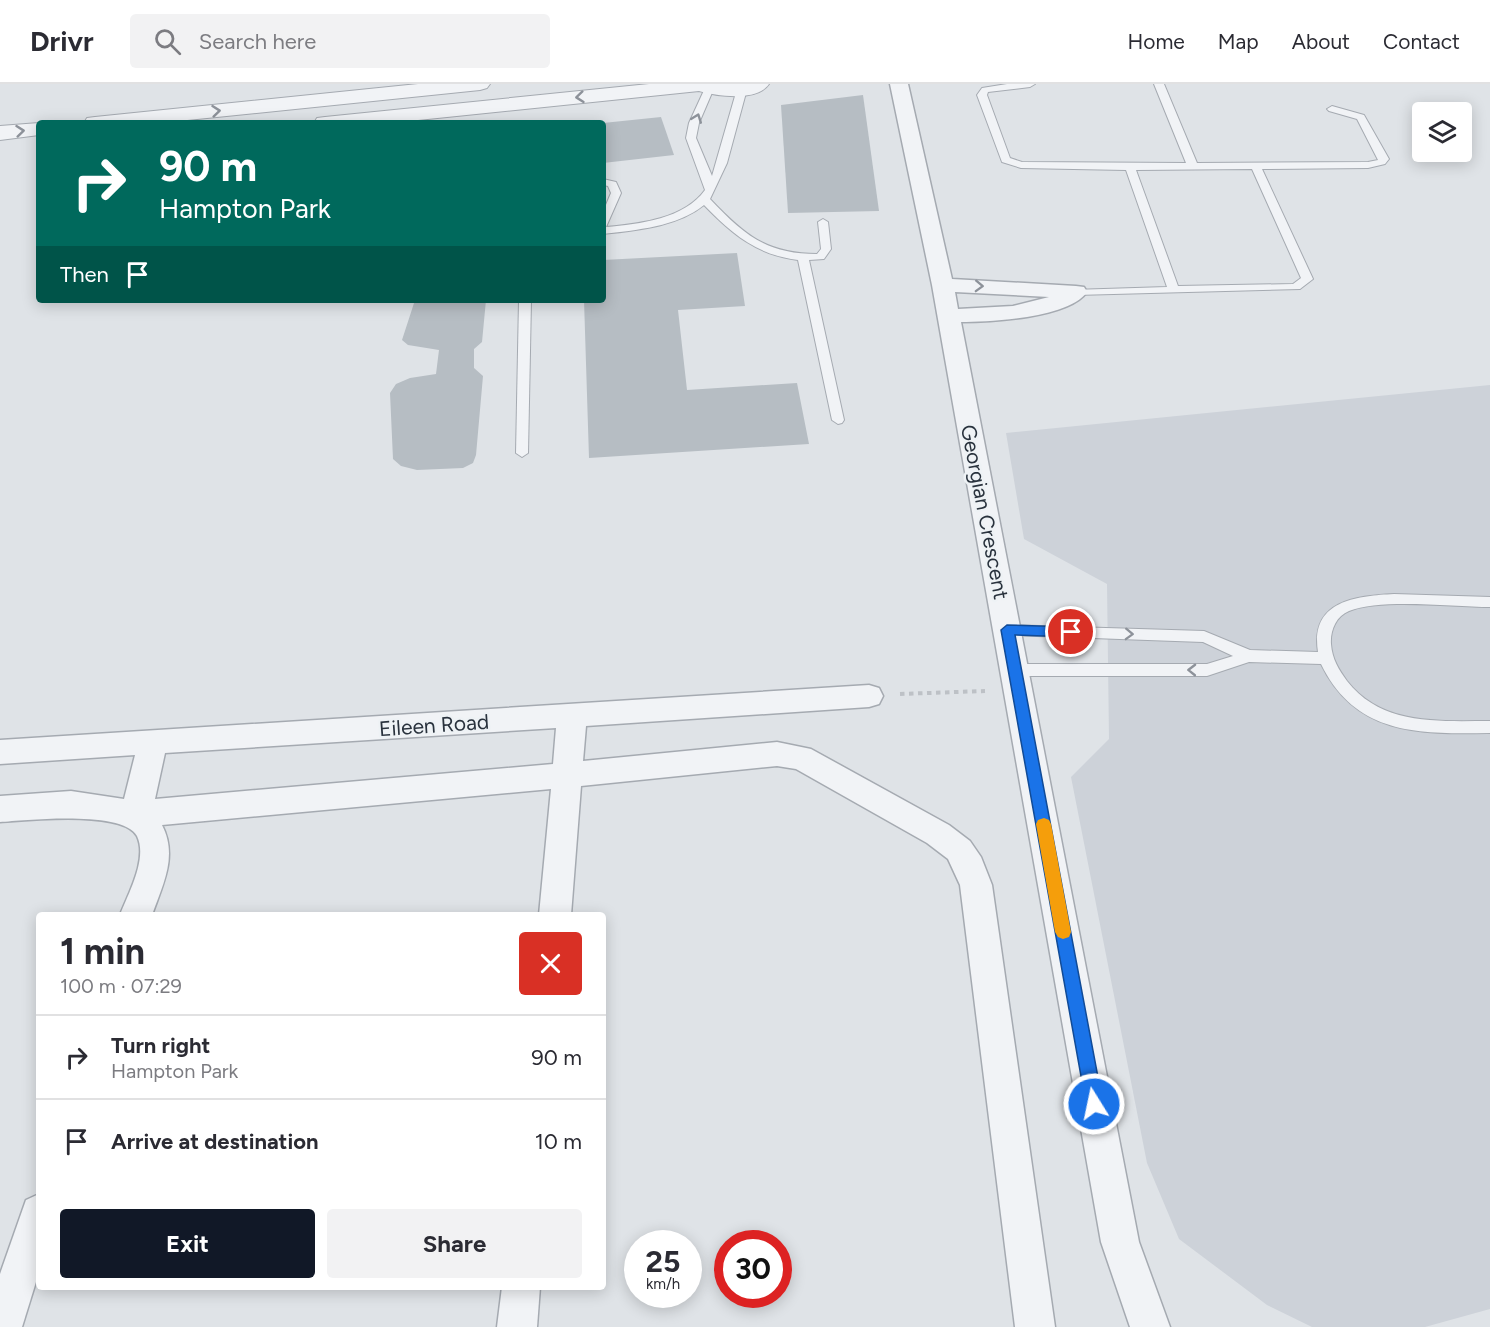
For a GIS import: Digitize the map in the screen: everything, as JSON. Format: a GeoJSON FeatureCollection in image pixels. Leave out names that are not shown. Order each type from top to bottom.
{"type":"FeatureCollection","features":[{"type":"Feature","properties":{"kind":"street"},"geometry":{"type":"LineString","coordinates":[[125,120],[480,84]]}},
{"type":"Feature","properties":{"kind":"street","name":"Georgian Crescent"},"geometry":{"type":"LineString","coordinates":[[899,84],[948,316],[1119,1242],[1150,1327]]}},
{"type":"Feature","properties":{"kind":"street"},"geometry":{"type":"LineString","coordinates":[[356,120],[703,86],[750,87]]}},
{"type":"Feature","properties":{"kind":"street"},"geometry":{"type":"LineString","coordinates":[[0,133],[36,129]]}},
{"type":"Feature","properties":{"kind":"street"},"geometry":{"type":"LineString","coordinates":[[942,285],[1076,292]]}},
{"type":"Feature","properties":{"kind":"street"},"geometry":{"type":"LineString","coordinates":[[948,316],[1018,314],[1051,305],[1076,292]]}},
{"type":"Feature","properties":{"kind":"street","name":"Eileen Road"},"geometry":{"type":"LineString","coordinates":[[0,752],[869,696]]}},
{"type":"Feature","properties":{"kind":"street"},"geometry":{"type":"LineString","coordinates":[[555,912],[572,716]]}},
{"type":"Feature","properties":{"kind":"street"},"geometry":{"type":"LineString","coordinates":[[136,814],[153,743]]}},
{"type":"Feature","properties":{"kind":"street"},"geometry":{"type":"LineString","coordinates":[[0,809],[71,804],[136,814],[777,754],[791,756],[813,764],[938,834],[959,850],[970,867],[976,885],[1035,1327]]}},
{"type":"Feature","properties":{"kind":"street"},"geometry":{"type":"LineString","coordinates":[[136,814],[146,822],[151,830],[156,854],[137,912]]}},
{"type":"Feature","properties":{"kind":"street"},"geometry":{"type":"LineString","coordinates":[[2,1327],[36,1222]]}},
{"type":"Feature","properties":{"kind":"street"},"geometry":{"type":"LineString","coordinates":[[518,1327],[521,1290]]}},
{"type":"Feature","properties":{"kind":"lane"},"geometry":{"type":"LineString","coordinates":[[1030,84],[990,88],[983,93],[1006,160],[1021,165],[1193,167],[1368,165],[1381,162],[1384,159],[1361,117],[1352,112],[1332,109]]}},
{"type":"Feature","properties":{"kind":"lane"},"geometry":{"type":"LineString","coordinates":[[1159,84],[1193,167]]}},
{"type":"Feature","properties":{"kind":"lane"},"geometry":{"type":"LineString","coordinates":[[703,86],[691,138],[711,187]]}},
{"type":"Feature","properties":{"kind":"lane"},"geometry":{"type":"LineString","coordinates":[[606,231],[636,227],[676,216],[704,199],[711,187],[750,87]]}},
{"type":"Feature","properties":{"kind":"lane"},"geometry":{"type":"LineString","coordinates":[[1076,292],[1291,288],[1307,279],[1256,166]]}},
{"type":"Feature","properties":{"kind":"lane"},"geometry":{"type":"LineString","coordinates":[[1130,167],[1174,291]]}},
{"type":"Feature","properties":{"kind":"lane"},"geometry":{"type":"LineString","coordinates":[[606,183],[612,184],[616,193],[606,218]]}},
{"type":"Feature","properties":{"kind":"lane"},"geometry":{"type":"LineString","coordinates":[[704,199],[748,243],[765,250],[803,258],[820,257],[826,249],[823,222]]}},
{"type":"Feature","properties":{"kind":"lane"},"geometry":{"type":"LineString","coordinates":[[803,258],[838,420]]}},
{"type":"Feature","properties":{"kind":"lane"},"geometry":{"type":"LineString","coordinates":[[522,453],[525,303]]}},
{"type":"Feature","properties":{"kind":"lane"},"geometry":{"type":"LineString","coordinates":[[1490,602],[1383,600],[1363,602],[1342,608],[1329,620],[1323,635],[1324,658],[1345,692],[1363,709],[1396,722],[1434,728],[1490,727]]}},
{"type":"Feature","properties":{"kind":"lane"},"geometry":{"type":"LineString","coordinates":[[1007,630],[1204,637],[1249,656]]}},
{"type":"Feature","properties":{"kind":"lane"},"geometry":{"type":"LineString","coordinates":[[1017,680],[1208,670],[1249,656],[1324,658]]}},
{"type":"Feature","properties":{"kind":"path"},"geometry":{"type":"LineString","coordinates":[[869,696],[1017,680]]}},
{"type":"Feature","properties":{"kind":"shaded area"},"geometry":{"type":"Polygon","coordinates":[[[1490,385],[1490,1309],[1425,1327],[1312,1327],[1267,1305],[1179,1239],[1147,1163],[1071,777],[1109,739],[1107,584],[1024,539],[1006,433],[1490,385]]]}},
{"type":"Feature","properties":{"kind":"building"},"geometry":{"type":"Polygon","coordinates":[[[863,95],[879,211],[788,213],[781,105],[863,95]]]}},
{"type":"Feature","properties":{"kind":"building"},"geometry":{"type":"Polygon","coordinates":[[[661,117],[674,155],[606,163],[606,123],[661,117]]]}},
{"type":"Feature","properties":{"kind":"building"},"geometry":{"type":"Polygon","coordinates":[[[737,253],[745,306],[678,310],[687,390],[797,383],[809,444],[589,458],[584,303],[606,303],[606,260],[737,253]]]}},
{"type":"Feature","properties":{"kind":"building"},"geometry":{"type":"Polygon","coordinates":[[[414,303],[486,303],[482,342],[474,349],[474,368],[483,376],[476,455],[473,463],[463,468],[417,470],[401,466],[393,459],[390,393],[396,384],[410,378],[436,374],[439,350],[408,345],[402,340],[414,303]]]}},
{"type":"Feature","properties":{"kind":"slow traffic"},"geometry":{"type":"LineString","coordinates":[[1044,824],[1063,932]]}},
{"type":"Feature","properties":{"kind":"route"},"geometry":{"type":"LineString","coordinates":[[1071,632],[1007,630],[1094,1104]]}}]}
